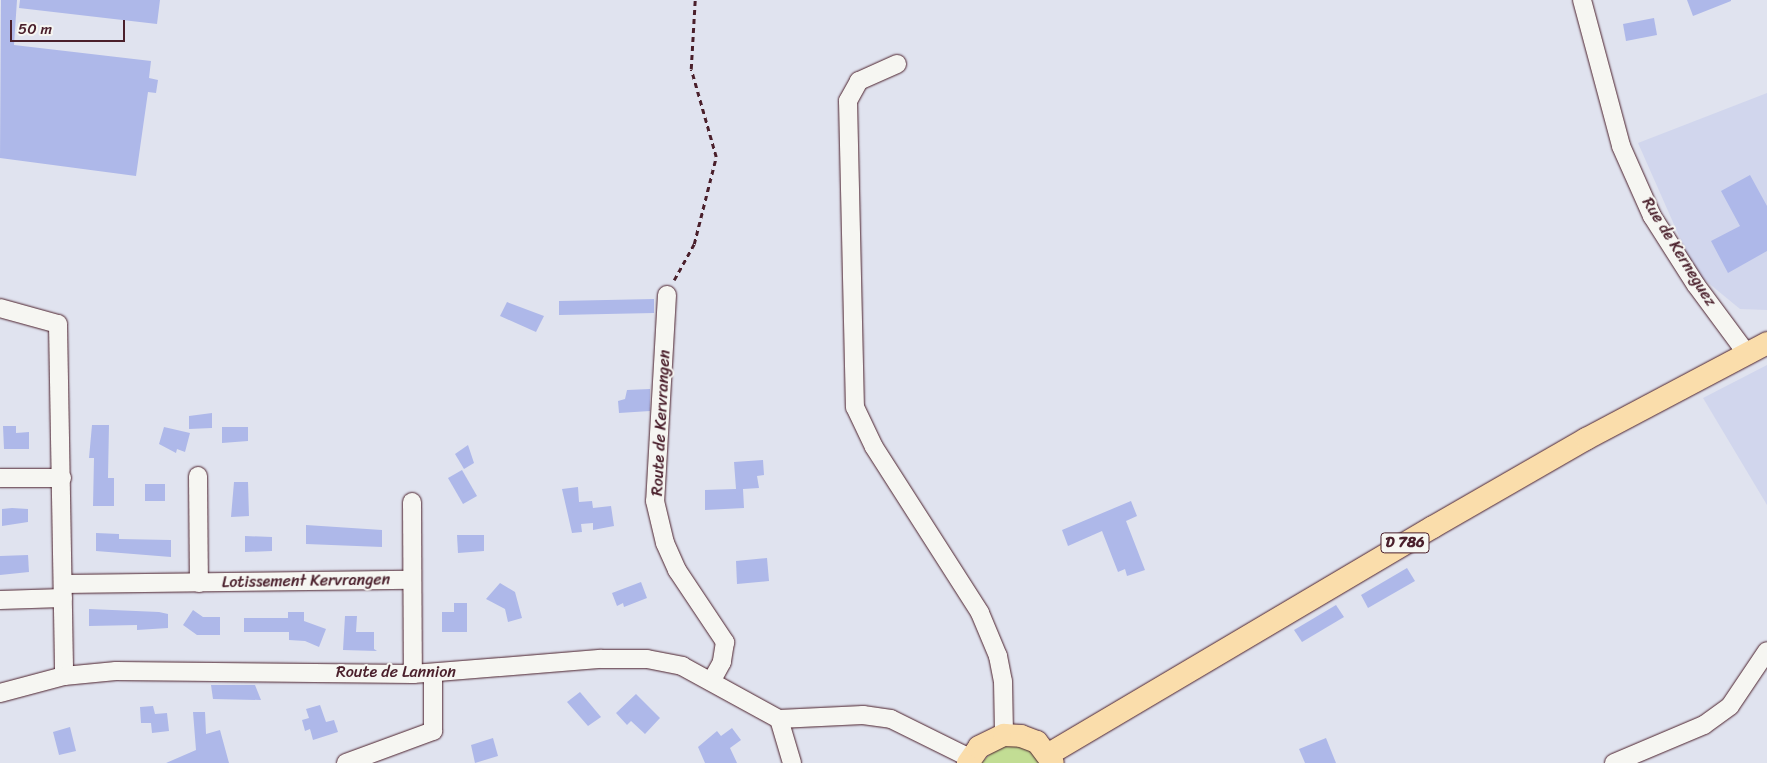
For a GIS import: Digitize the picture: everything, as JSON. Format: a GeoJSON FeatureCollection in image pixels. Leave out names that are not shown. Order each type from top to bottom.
{"type":"FeatureCollection","features":[{"type":"Feature","properties":{"kind":"main road","name":"D 786"},"geometry":{"type":"LineString","coordinates":[[1051,759],[1433,527],[1586,439],[1767,343]]}},
{"type":"Feature","properties":{"kind":"main road"},"geometry":{"type":"LineString","coordinates":[[969,760],[979,747],[1004,735],[1021,736],[1037,742],[1051,759]]}},
{"type":"Feature","properties":{"kind":"street","name":"Rue de Kerneguez"},"geometry":{"type":"LineString","coordinates":[[1582,0],[1621,146],[1652,216],[1696,285],[1747,354]]}},
{"type":"Feature","properties":{"kind":"street"},"geometry":{"type":"LineString","coordinates":[[897,64],[859,81],[848,101],[855,407],[874,447],[980,613],[998,656],[1003,681],[1004,735]]}},
{"type":"Feature","properties":{"kind":"street","name":"Route de Kervrangen"},"geometry":{"type":"LineString","coordinates":[[667,295],[655,502],[665,543],[677,570],[725,642],[722,662],[712,680]]}},
{"type":"Feature","properties":{"kind":"street"},"geometry":{"type":"LineString","coordinates":[[0,308],[58,324],[62,419],[64,676]]}},
{"type":"Feature","properties":{"kind":"street","name":"Lotissement Kervrangen"},"geometry":{"type":"LineString","coordinates":[[198,476],[199,583]]}},
{"type":"Feature","properties":{"kind":"street"},"geometry":{"type":"LineString","coordinates":[[0,478],[62,478]]}},
{"type":"Feature","properties":{"kind":"street","name":"Lotissement Kervrangen"},"geometry":{"type":"LineString","coordinates":[[412,502],[412,674]]}},
{"type":"Feature","properties":{"kind":"street","name":"Lotissement Kervrangen"},"geometry":{"type":"LineString","coordinates":[[0,600],[63,591],[199,583],[412,580]]}},
{"type":"Feature","properties":{"kind":"street"},"geometry":{"type":"LineString","coordinates":[[1614,763],[1704,725],[1730,706],[1767,652]]}},
{"type":"Feature","properties":{"kind":"street","name":"Route de Lannion"},"geometry":{"type":"LineString","coordinates":[[0,693],[64,676],[116,671],[412,674],[601,659],[647,659],[682,666],[712,680],[779,719]]}},
{"type":"Feature","properties":{"kind":"street"},"geometry":{"type":"LineString","coordinates":[[346,763],[433,731],[434,673]]}},
{"type":"Feature","properties":{"kind":"street"},"geometry":{"type":"LineString","coordinates":[[792,763],[779,719],[864,715],[890,719],[969,760]]}},
{"type":"Feature","properties":{"kind":"path"},"geometry":{"type":"LineString","coordinates":[[667,295],[694,244],[716,156],[691,69],[695,0]]}},
{"type":"Feature","properties":{"kind":"shaded area"},"geometry":{"type":"Polygon","coordinates":[[[1767,93],[1767,310],[1740,309],[1695,272],[1638,143],[1767,93]]]}},
{"type":"Feature","properties":{"kind":"shaded area"},"geometry":{"type":"Polygon","coordinates":[[[1767,365],[1767,505],[1703,398],[1767,365]]]}},
{"type":"Feature","properties":{"kind":"green space"},"geometry":{"type":"Polygon","coordinates":[[[1006,745],[1031,748],[1047,763],[981,763],[995,749],[1006,745]]]}},
{"type":"Feature","properties":{"kind":"building"},"geometry":{"type":"Polygon","coordinates":[[[1,0],[17,0],[14,45],[151,61],[149,78],[158,80],[156,93],[148,92],[136,176],[0,158],[1,0]]]}},
{"type":"Feature","properties":{"kind":"building"},"geometry":{"type":"Polygon","coordinates":[[[20,0],[160,0],[157,24],[19,8],[20,0]]]}},
{"type":"Feature","properties":{"kind":"building"},"geometry":{"type":"Polygon","coordinates":[[[1687,0],[1731,0],[1731,1],[1693,16],[1687,0]]]}},
{"type":"Feature","properties":{"kind":"building"},"geometry":{"type":"Polygon","coordinates":[[[1654,18],[1657,35],[1626,41],[1623,24],[1654,18]]]}},
{"type":"Feature","properties":{"kind":"building"},"geometry":{"type":"Polygon","coordinates":[[[1750,175],[1767,206],[1767,251],[1728,273],[1711,241],[1740,226],[1721,191],[1750,175]]]}},
{"type":"Feature","properties":{"kind":"building"},"geometry":{"type":"Polygon","coordinates":[[[654,299],[654,313],[559,315],[559,301],[654,299]]]}},
{"type":"Feature","properties":{"kind":"building"},"geometry":{"type":"Polygon","coordinates":[[[507,302],[544,316],[536,332],[500,316],[507,302]]]}},
{"type":"Feature","properties":{"kind":"building"},"geometry":{"type":"Polygon","coordinates":[[[650,389],[650,411],[619,413],[618,401],[625,399],[627,390],[650,389]]]}},
{"type":"Feature","properties":{"kind":"building"},"geometry":{"type":"Polygon","coordinates":[[[212,413],[212,428],[189,429],[189,416],[212,413]]]}},
{"type":"Feature","properties":{"kind":"building"},"geometry":{"type":"Polygon","coordinates":[[[92,425],[109,425],[108,478],[114,478],[114,506],[93,506],[94,458],[89,458],[92,425]]]}},
{"type":"Feature","properties":{"kind":"building"},"geometry":{"type":"Polygon","coordinates":[[[3,426],[16,426],[16,433],[29,432],[29,449],[4,449],[3,426]]]}},
{"type":"Feature","properties":{"kind":"building"},"geometry":{"type":"Polygon","coordinates":[[[164,427],[190,433],[185,452],[177,449],[176,453],[159,444],[164,427]]]}},
{"type":"Feature","properties":{"kind":"building"},"geometry":{"type":"Polygon","coordinates":[[[222,427],[248,427],[248,441],[222,443],[222,427]]]}},
{"type":"Feature","properties":{"kind":"building"},"geometry":{"type":"Polygon","coordinates":[[[468,445],[474,463],[464,469],[455,454],[468,445]]]}},
{"type":"Feature","properties":{"kind":"building"},"geometry":{"type":"Polygon","coordinates":[[[763,460],[764,475],[757,476],[759,488],[743,489],[744,508],[705,510],[705,490],[736,489],[734,462],[763,460]]]}},
{"type":"Feature","properties":{"kind":"building"},"geometry":{"type":"Polygon","coordinates":[[[462,470],[477,496],[463,504],[448,478],[462,470]]]}},
{"type":"Feature","properties":{"kind":"building"},"geometry":{"type":"Polygon","coordinates":[[[234,482],[248,482],[249,516],[231,517],[234,482]]]}},
{"type":"Feature","properties":{"kind":"building"},"geometry":{"type":"Polygon","coordinates":[[[145,484],[165,484],[165,501],[145,501],[145,484]]]}},
{"type":"Feature","properties":{"kind":"building"},"geometry":{"type":"Polygon","coordinates":[[[578,487],[579,502],[592,501],[593,508],[611,506],[614,526],[593,530],[593,523],[581,524],[582,532],[572,533],[562,489],[578,487]]]}},
{"type":"Feature","properties":{"kind":"building"},"geometry":{"type":"Polygon","coordinates":[[[1131,501],[1137,516],[1126,521],[1145,570],[1127,576],[1125,569],[1118,572],[1102,531],[1068,546],[1062,530],[1131,501]]]}},
{"type":"Feature","properties":{"kind":"building"},"geometry":{"type":"Polygon","coordinates":[[[2,509],[28,509],[28,522],[2,526],[2,509]]]}},
{"type":"Feature","properties":{"kind":"building"},"geometry":{"type":"Polygon","coordinates":[[[306,525],[382,530],[382,547],[306,544],[306,525]]]}},
{"type":"Feature","properties":{"kind":"building"},"geometry":{"type":"Polygon","coordinates":[[[96,533],[119,534],[119,539],[171,540],[171,557],[96,551],[96,533]]]}},
{"type":"Feature","properties":{"kind":"building"},"geometry":{"type":"Polygon","coordinates":[[[457,535],[484,535],[484,551],[458,553],[457,535]]]}},
{"type":"Feature","properties":{"kind":"building"},"geometry":{"type":"Polygon","coordinates":[[[245,536],[272,537],[272,551],[245,552],[245,536]]]}},
{"type":"Feature","properties":{"kind":"building"},"geometry":{"type":"Polygon","coordinates":[[[28,555],[29,572],[0,575],[0,556],[28,555]]]}},
{"type":"Feature","properties":{"kind":"building"},"geometry":{"type":"Polygon","coordinates":[[[767,558],[769,581],[737,584],[736,561],[767,558]]]}},
{"type":"Feature","properties":{"kind":"building"},"geometry":{"type":"Polygon","coordinates":[[[1407,568],[1415,581],[1368,608],[1361,595],[1407,568]]]}},
{"type":"Feature","properties":{"kind":"building"},"geometry":{"type":"Polygon","coordinates":[[[641,582],[647,598],[624,607],[623,603],[617,606],[612,593],[641,582]]]}},
{"type":"Feature","properties":{"kind":"building"},"geometry":{"type":"Polygon","coordinates":[[[500,583],[515,592],[522,618],[508,622],[505,609],[486,599],[500,583]]]}},
{"type":"Feature","properties":{"kind":"building"},"geometry":{"type":"Polygon","coordinates":[[[454,603],[467,603],[467,632],[442,632],[442,612],[454,612],[454,603]]]}},
{"type":"Feature","properties":{"kind":"building"},"geometry":{"type":"Polygon","coordinates":[[[1336,605],[1344,617],[1302,642],[1294,630],[1336,605]]]}},
{"type":"Feature","properties":{"kind":"building"},"geometry":{"type":"Polygon","coordinates":[[[89,609],[168,614],[168,628],[137,630],[137,625],[89,626],[89,609]]]}},
{"type":"Feature","properties":{"kind":"building"},"geometry":{"type":"Polygon","coordinates":[[[193,610],[203,617],[220,617],[220,635],[197,635],[183,625],[193,610]]]}},
{"type":"Feature","properties":{"kind":"building"},"geometry":{"type":"Polygon","coordinates":[[[288,612],[304,612],[304,621],[326,629],[319,647],[305,641],[289,640],[289,632],[244,632],[244,618],[288,618],[288,612]]]}},
{"type":"Feature","properties":{"kind":"building"},"geometry":{"type":"Polygon","coordinates":[[[345,616],[357,616],[356,632],[374,632],[374,649],[377,651],[343,650],[345,616]]]}},
{"type":"Feature","properties":{"kind":"building"},"geometry":{"type":"Polygon","coordinates":[[[211,685],[255,685],[261,700],[213,699],[211,685]]]}},
{"type":"Feature","properties":{"kind":"building"},"geometry":{"type":"Polygon","coordinates":[[[580,692],[601,717],[588,726],[567,702],[580,692]]]}},
{"type":"Feature","properties":{"kind":"building"},"geometry":{"type":"Polygon","coordinates":[[[636,694],[660,718],[645,734],[631,721],[627,725],[616,713],[636,694]]]}},
{"type":"Feature","properties":{"kind":"building"},"geometry":{"type":"Polygon","coordinates":[[[320,705],[326,722],[334,720],[338,732],[313,740],[310,729],[305,731],[302,720],[309,718],[306,709],[320,705]]]}},
{"type":"Feature","properties":{"kind":"building"},"geometry":{"type":"Polygon","coordinates":[[[153,706],[155,714],[167,713],[169,731],[152,733],[151,723],[141,723],[140,707],[153,706]]]}},
{"type":"Feature","properties":{"kind":"building"},"geometry":{"type":"Polygon","coordinates":[[[193,712],[205,712],[206,734],[220,730],[229,763],[166,763],[196,750],[193,712]]]}},
{"type":"Feature","properties":{"kind":"building"},"geometry":{"type":"Polygon","coordinates":[[[70,727],[76,751],[59,755],[53,732],[70,727]]]}},
{"type":"Feature","properties":{"kind":"building"},"geometry":{"type":"Polygon","coordinates":[[[732,728],[741,740],[730,748],[737,763],[705,763],[698,747],[717,731],[721,736],[732,728]]]}},
{"type":"Feature","properties":{"kind":"building"},"geometry":{"type":"Polygon","coordinates":[[[493,738],[498,756],[475,763],[471,745],[493,738]]]}},
{"type":"Feature","properties":{"kind":"building"},"geometry":{"type":"Polygon","coordinates":[[[1326,738],[1336,763],[1305,763],[1299,749],[1326,738]]]}}]}
